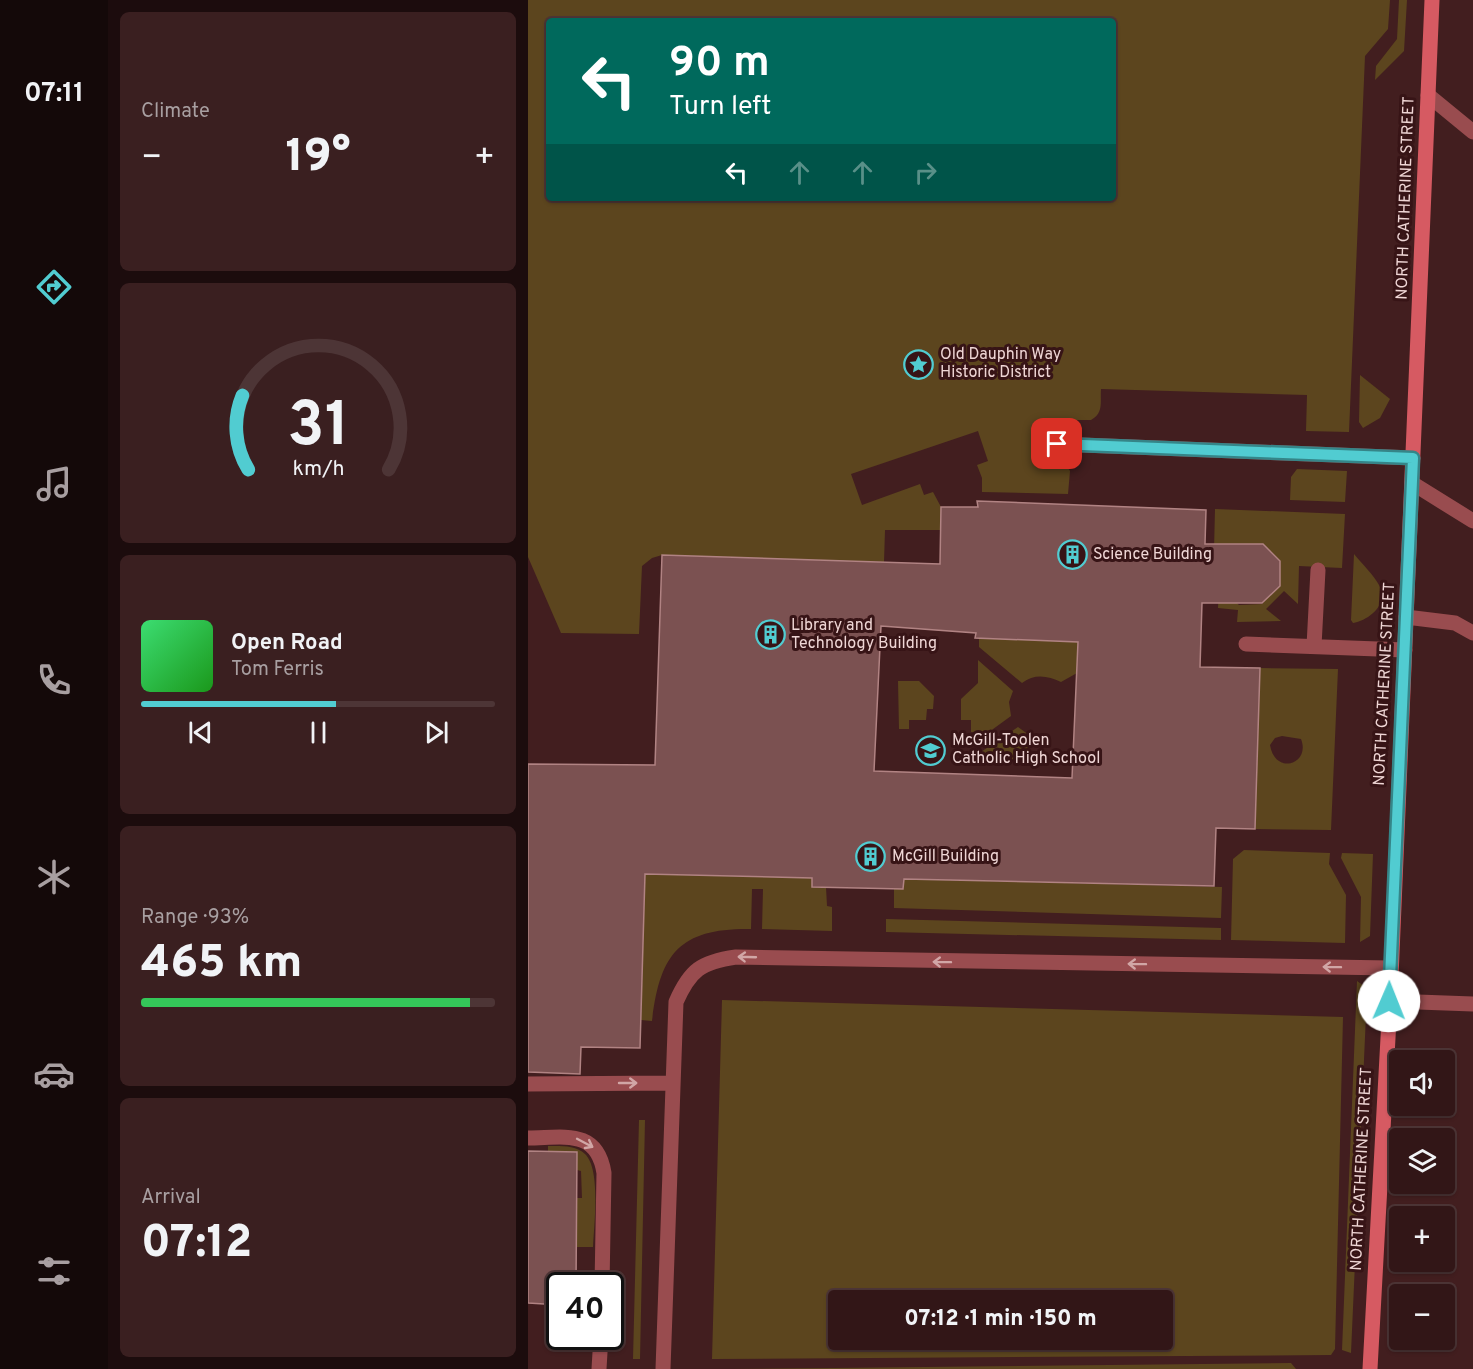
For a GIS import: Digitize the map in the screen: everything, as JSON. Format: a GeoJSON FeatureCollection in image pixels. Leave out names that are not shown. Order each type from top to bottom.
{"type":"FeatureCollection","features":[{"type":"Feature","properties":{"kind":"street","name":"NORTH CATHERINE STREET"},"geometry":{"type":"LineString","coordinates":[[1370,1369],[1405,650],[1432,0]]}},
{"type":"Feature","properties":{"kind":"street"},"geometry":{"type":"LineString","coordinates":[[1428,95],[1473,132]]}},
{"type":"Feature","properties":{"kind":"street"},"geometry":{"type":"LineString","coordinates":[[1057,444],[1413,458]]}},
{"type":"Feature","properties":{"kind":"street"},"geometry":{"type":"LineString","coordinates":[[1412,483],[1473,520]]}},
{"type":"Feature","properties":{"kind":"street"},"geometry":{"type":"LineString","coordinates":[[1314,646],[1318,570]]}},
{"type":"Feature","properties":{"kind":"street"},"geometry":{"type":"LineString","coordinates":[[1406,617],[1455,623],[1473,633]]}},
{"type":"Feature","properties":{"kind":"street"},"geometry":{"type":"LineString","coordinates":[[1246,644],[1405,650]]}},
{"type":"Feature","properties":{"kind":"street"},"geometry":{"type":"LineString","coordinates":[[663,1369],[676,1002],[686,979],[709,960],[736,957],[1390,968]]}},
{"type":"Feature","properties":{"kind":"street"},"geometry":{"type":"LineString","coordinates":[[1389,1001],[1473,1004]]}},
{"type":"Feature","properties":{"kind":"street"},"geometry":{"type":"LineString","coordinates":[[528,1084],[672,1083]]}},
{"type":"Feature","properties":{"kind":"street"},"geometry":{"type":"LineString","coordinates":[[528,1138],[579,1138],[591,1144],[601,1156],[604,1173],[602,1272]]}},
{"type":"Feature","properties":{"kind":"street"},"geometry":{"type":"LineString","coordinates":[[598,1369],[600,1350]]}},
{"type":"Feature","properties":{"kind":"shaded area"},"geometry":{"type":"Polygon","coordinates":[[[528,0],[1390,0],[1388,29],[1365,56],[1349,432],[1306,431],[1307,395],[1101,389],[1100,411],[1091,420],[1042,420],[1041,461],[1066,465],[1070,471],[1068,494],[982,492],[982,478],[977,465],[988,461],[978,431],[851,474],[862,505],[920,484],[924,495],[933,492],[941,507],[941,530],[885,530],[884,562],[662,555],[652,558],[642,566],[639,634],[561,633],[528,557],[528,0]]]}},
{"type":"Feature","properties":{"kind":"shaded area"},"geometry":{"type":"Polygon","coordinates":[[[1399,0],[1407,0],[1404,51],[1375,80],[1376,66],[1397,39],[1399,0]]]}},
{"type":"Feature","properties":{"kind":"shaded area"},"geometry":{"type":"Polygon","coordinates":[[[1360,375],[1390,399],[1380,418],[1363,428],[1359,422],[1360,375]]]}},
{"type":"Feature","properties":{"kind":"shaded area"},"geometry":{"type":"Polygon","coordinates":[[[1297,469],[1347,471],[1345,502],[1290,500],[1291,477],[1297,469]]]}},
{"type":"Feature","properties":{"kind":"shaded area"},"geometry":{"type":"Polygon","coordinates":[[[1215,509],[1345,514],[1342,568],[1299,566],[1298,604],[1284,591],[1266,609],[1281,621],[1237,622],[1238,610],[1218,608],[1219,586],[1239,605],[1262,604],[1276,589],[1214,550],[1215,509]]]}},
{"type":"Feature","properties":{"kind":"shaded area"},"geometry":{"type":"Polygon","coordinates":[[[1354,554],[1377,581],[1382,599],[1371,615],[1353,623],[1351,620],[1354,554]]]}},
{"type":"Feature","properties":{"kind":"shaded area"},"geometry":{"type":"Polygon","coordinates":[[[979,638],[1114,643],[1077,662],[1077,673],[1061,682],[1042,677],[1032,678],[1022,683],[979,647],[979,638]]]}},
{"type":"Feature","properties":{"kind":"shaded area"},"geometry":{"type":"Polygon","coordinates":[[[978,660],[1013,691],[1009,702],[1011,716],[989,732],[971,732],[971,720],[961,720],[961,699],[978,683],[978,660]]]}},
{"type":"Feature","properties":{"kind":"shaded area"},"geometry":{"type":"Polygon","coordinates":[[[1260,668],[1338,669],[1331,830],[1255,829],[1260,668]],[[1282,736],[1275,738],[1270,745],[1273,755],[1278,761],[1285,763],[1297,760],[1303,748],[1301,739],[1282,736]]]}},
{"type":"Feature","properties":{"kind":"shaded area"},"geometry":{"type":"Polygon","coordinates":[[[898,681],[919,681],[934,696],[933,709],[927,709],[926,720],[909,720],[909,729],[899,729],[898,681]]]}},
{"type":"Feature","properties":{"kind":"shaded area"},"geometry":{"type":"Polygon","coordinates":[[[1018,727],[1029,735],[1027,760],[972,758],[1018,727]]]}},
{"type":"Feature","properties":{"kind":"shaded area"},"geometry":{"type":"Polygon","coordinates":[[[1244,850],[1330,853],[1329,864],[1346,895],[1345,943],[1231,940],[1233,859],[1244,850]]]}},
{"type":"Feature","properties":{"kind":"shaded area"},"geometry":{"type":"Polygon","coordinates":[[[1342,853],[1373,854],[1370,936],[1360,942],[1361,897],[1341,858],[1342,853]]]}},
{"type":"Feature","properties":{"kind":"shaded area"},"geometry":{"type":"Polygon","coordinates":[[[645,874],[812,878],[812,887],[826,887],[827,906],[832,907],[832,931],[762,929],[763,889],[752,889],[751,929],[707,933],[678,949],[668,962],[661,978],[652,1021],[641,1020],[645,874]]]}},
{"type":"Feature","properties":{"kind":"shaded area"},"geometry":{"type":"Polygon","coordinates":[[[904,879],[1222,887],[1221,918],[894,908],[894,889],[903,889],[904,879]]]}},
{"type":"Feature","properties":{"kind":"shaded area"},"geometry":{"type":"Polygon","coordinates":[[[886,919],[1221,928],[1221,940],[886,932],[886,919]]]}},
{"type":"Feature","properties":{"kind":"shaded area"},"geometry":{"type":"Polygon","coordinates":[[[1357,981],[1364,986],[1367,992],[1351,1353],[1342,1350],[1357,981]]]}},
{"type":"Feature","properties":{"kind":"shaded area"},"geometry":{"type":"Polygon","coordinates":[[[722,1000],[1343,1017],[1335,1349],[1331,1355],[712,1359],[722,1000]]]}},
{"type":"Feature","properties":{"kind":"shaded area"},"geometry":{"type":"Polygon","coordinates":[[[639,1120],[645,1120],[640,1359],[633,1359],[639,1120]]]}},
{"type":"Feature","properties":{"kind":"shaded area"},"geometry":{"type":"Polygon","coordinates":[[[548,1146],[577,1149],[590,1161],[595,1184],[593,1247],[577,1247],[577,1198],[582,1198],[581,1171],[577,1170],[577,1152],[548,1152],[548,1146]]]}},
{"type":"Feature","properties":{"kind":"shaded area"},"geometry":{"type":"Polygon","coordinates":[[[1291,1363],[1296,1369],[730,1369],[1291,1363]]]}},
{"type":"Feature","properties":{"kind":"building"},"geometry":{"type":"Polygon","coordinates":[[[977,501],[1206,510],[1205,544],[1263,544],[1280,561],[1280,586],[1262,603],[1202,603],[1200,667],[1260,668],[1255,829],[1216,828],[1214,886],[904,879],[903,889],[812,887],[812,878],[645,874],[640,1048],[581,1047],[580,1074],[528,1072],[528,764],[655,765],[662,555],[940,564],[941,507],[978,507],[977,501]],[[881,626],[874,771],[1072,778],[1078,642],[975,638],[976,633],[881,626]]]}},
{"type":"Feature","properties":{"kind":"building"},"geometry":{"type":"Polygon","coordinates":[[[528,1151],[577,1152],[576,1272],[546,1272],[546,1304],[528,1303],[528,1151]]]}},
{"type":"Feature","properties":{"kind":"place","name":"Old Dauphin Way Historic District"},"geometry":{"type":"Point","coordinates":[919,364]}},
{"type":"Feature","properties":{"kind":"place","name":"Science Building"},"geometry":{"type":"Point","coordinates":[1072,555]}},
{"type":"Feature","properties":{"kind":"place","name":"Library and Technology Building"},"geometry":{"type":"Point","coordinates":[770,635]}},
{"type":"Feature","properties":{"kind":"place","name":"McGill-Toolen Catholic High School"},"geometry":{"type":"Point","coordinates":[931,750]}},
{"type":"Feature","properties":{"kind":"place","name":"McGill Building"},"geometry":{"type":"Point","coordinates":[871,857]}},
{"type":"Feature","properties":{"kind":"route"},"geometry":{"type":"LineString","coordinates":[[1057,444],[1413,458],[1389,1001]]}}]}
